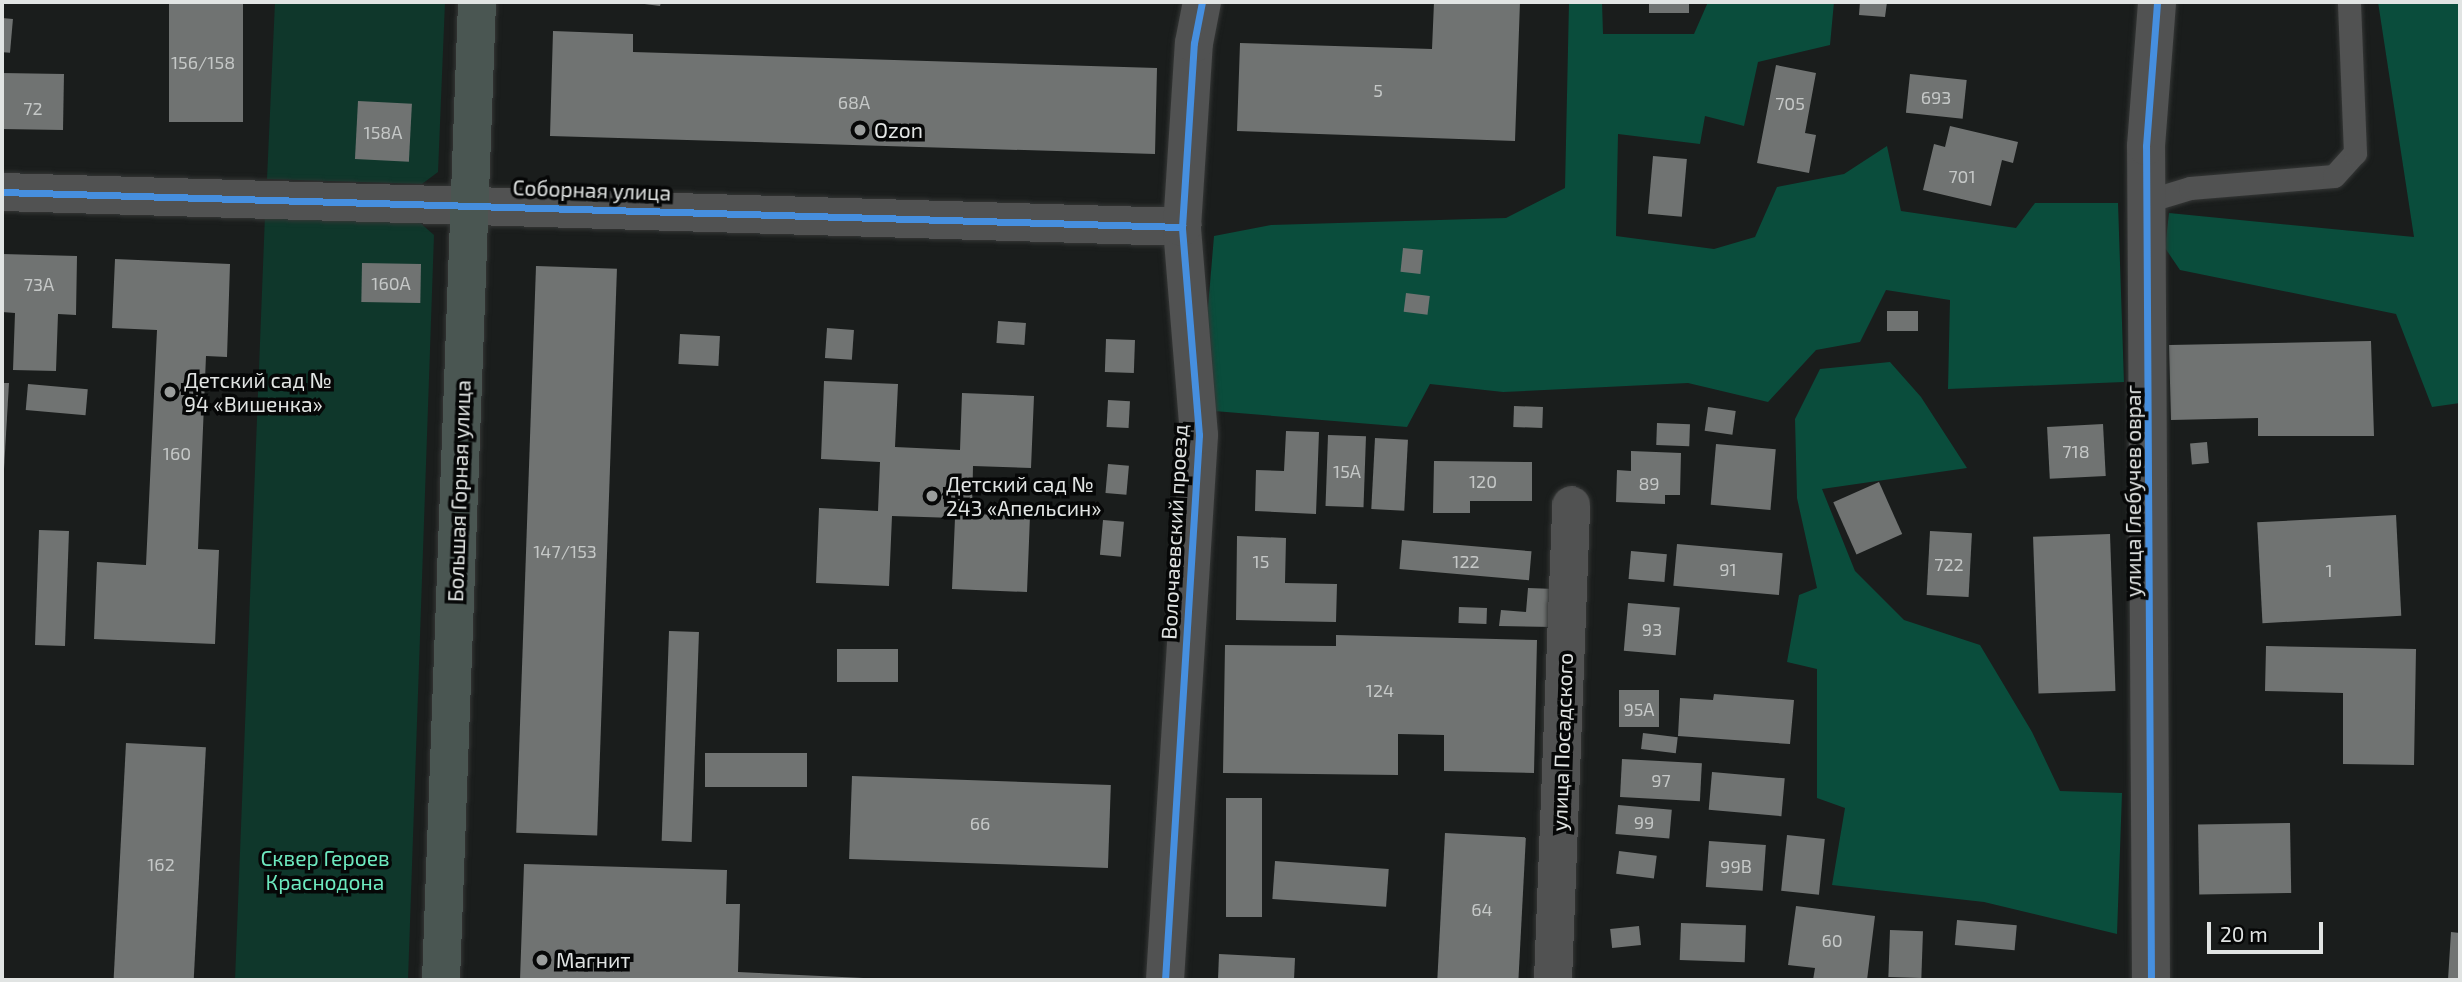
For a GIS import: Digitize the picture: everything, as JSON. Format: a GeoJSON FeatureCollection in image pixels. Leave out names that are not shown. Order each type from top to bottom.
{"type":"FeatureCollection","features":[{"type":"Feature","properties":{"kind":"main road","name":"Большая Горная улица"},"geometry":{"type":"LineString","coordinates":[[441,980],[477,2]]}},
{"type":"Feature","properties":{"kind":"street","name":"Волочаевский проезд"},"geometry":{"type":"LineString","coordinates":[[1165,980],[1199,435],[1182,227],[1194,43],[1202,2]]}},
{"type":"Feature","properties":{"kind":"street","name":"улица Глебучев овраг"},"geometry":{"type":"LineString","coordinates":[[2151,980],[2146,146],[2157,2]]}},
{"type":"Feature","properties":{"kind":"street","name":"Соборная улица"},"geometry":{"type":"LineString","coordinates":[[2,192],[470,203],[1182,227]]}},
{"type":"Feature","properties":{"kind":"street","name":"улица Посадского"},"geometry":{"type":"LineString","coordinates":[[1553,980],[1571,505]]}},
{"type":"Feature","properties":{"kind":"lane"},"geometry":{"type":"LineString","coordinates":[[2147,201],[2190,188],[2334,176],[2355,153],[2350,2]]}},
{"type":"Feature","properties":{"kind":"green space"},"geometry":{"type":"Polygon","coordinates":[[[275,2],[445,2],[438,172],[422,184],[267,179],[275,2]]]}},
{"type":"Feature","properties":{"kind":"green space"},"geometry":{"type":"Polygon","coordinates":[[[1569,2],[1602,2],[1603,34],[1694,34],[1708,2],[1834,2],[1830,45],[1758,62],[1744,126],[1705,116],[1700,144],[1618,134],[1616,236],[1714,249],[1755,237],[1777,187],[1844,174],[1887,146],[1901,211],[2016,228],[2035,203],[2118,203],[2124,382],[1948,389],[1950,300],[1886,290],[1860,342],[1816,350],[1768,402],[1688,383],[1503,392],[1430,384],[1407,427],[1214,411],[1205,343],[1214,236],[1271,225],[1506,218],[1565,188],[1569,2]]]}},
{"type":"Feature","properties":{"kind":"green space"},"geometry":{"type":"Polygon","coordinates":[[[2378,2],[2460,2],[2460,403],[2432,407],[2396,314],[2180,270],[2165,248],[2169,213],[2414,237],[2378,2]]]}},
{"type":"Feature","properties":{"kind":"green space","name":"Сквер Героев Краснодона"},"geometry":{"type":"Polygon","coordinates":[[[265,215],[418,221],[434,235],[408,980],[235,980],[265,215]]]}},
{"type":"Feature","properties":{"kind":"green space"},"geometry":{"type":"Polygon","coordinates":[[[1890,362],[1921,397],[1967,468],[1822,489],[1855,571],[1904,620],[1980,645],[2032,732],[2060,791],[2122,793],[2117,934],[1984,902],[1832,885],[1845,808],[1817,798],[1817,669],[1787,662],[1799,595],[1817,588],[1797,498],[1795,419],[1820,369],[1890,362]]]}},
{"type":"Feature","properties":{"kind":"building"},"geometry":{"type":"Polygon","coordinates":[[[169,2],[243,2],[243,122],[169,122],[169,2]]]}},
{"type":"Feature","properties":{"kind":"building"},"geometry":{"type":"Polygon","coordinates":[[[629,2],[661,2],[660,6],[629,2]]]}},
{"type":"Feature","properties":{"kind":"building"},"geometry":{"type":"Polygon","coordinates":[[[1434,2],[1520,2],[1515,141],[1237,131],[1240,43],[1432,49],[1434,2]]]}},
{"type":"Feature","properties":{"kind":"building"},"geometry":{"type":"Polygon","coordinates":[[[1649,2],[1689,2],[1689,13],[1649,13],[1649,2]]]}},
{"type":"Feature","properties":{"kind":"building"},"geometry":{"type":"Polygon","coordinates":[[[1860,2],[1887,2],[1885,17],[1859,15],[1860,2]]]}},
{"type":"Feature","properties":{"kind":"building"},"geometry":{"type":"Polygon","coordinates":[[[2,18],[13,19],[10,53],[2,52],[2,18]]]}},
{"type":"Feature","properties":{"kind":"building"},"geometry":{"type":"Polygon","coordinates":[[[553,31],[633,34],[633,52],[1157,68],[1155,154],[550,136],[553,31]]]}},
{"type":"Feature","properties":{"kind":"building"},"geometry":{"type":"Polygon","coordinates":[[[1776,65],[1816,73],[1805,133],[1816,135],[1809,173],[1757,163],[1776,65]]]}},
{"type":"Feature","properties":{"kind":"building"},"geometry":{"type":"Polygon","coordinates":[[[2,73],[64,74],[63,130],[2,129],[2,73]]]}},
{"type":"Feature","properties":{"kind":"building"},"geometry":{"type":"Polygon","coordinates":[[[1910,74],[1967,80],[1963,119],[1906,113],[1910,74]]]}},
{"type":"Feature","properties":{"kind":"building"},"geometry":{"type":"Polygon","coordinates":[[[358,101],[412,104],[409,162],[355,159],[358,101]]]}},
{"type":"Feature","properties":{"kind":"building"},"geometry":{"type":"Polygon","coordinates":[[[1950,126],[2018,142],[2013,163],[2002,160],[1991,206],[1923,190],[1934,144],[1945,147],[1950,126]]]}},
{"type":"Feature","properties":{"kind":"building"},"geometry":{"type":"Polygon","coordinates":[[[1653,156],[1687,159],[1682,217],[1648,214],[1653,156]]]}},
{"type":"Feature","properties":{"kind":"building"},"geometry":{"type":"Polygon","coordinates":[[[1403,248],[1423,250],[1420,274],[1400,272],[1403,248]]]}},
{"type":"Feature","properties":{"kind":"building"},"geometry":{"type":"Polygon","coordinates":[[[2,254],[77,256],[76,315],[58,314],[56,371],[13,370],[15,313],[2,312],[2,254]]]}},
{"type":"Feature","properties":{"kind":"building"},"geometry":{"type":"Polygon","coordinates":[[[115,259],[230,264],[227,357],[206,356],[198,549],[219,550],[215,644],[94,639],[97,562],[146,565],[157,330],[112,328],[115,259]]]}},
{"type":"Feature","properties":{"kind":"building"},"geometry":{"type":"Polygon","coordinates":[[[362,263],[421,264],[420,303],[361,302],[362,263]]]}},
{"type":"Feature","properties":{"kind":"building"},"geometry":{"type":"Polygon","coordinates":[[[536,266],[617,269],[597,835],[516,833],[536,266]]]}},
{"type":"Feature","properties":{"kind":"building"},"geometry":{"type":"Polygon","coordinates":[[[1406,293],[1430,296],[1428,315],[1404,312],[1406,293]]]}},
{"type":"Feature","properties":{"kind":"building"},"geometry":{"type":"Polygon","coordinates":[[[1887,311],[1918,311],[1918,331],[1887,331],[1887,311]]]}},
{"type":"Feature","properties":{"kind":"building"},"geometry":{"type":"Polygon","coordinates":[[[998,321],[1026,323],[1024,345],[996,343],[998,321]]]}},
{"type":"Feature","properties":{"kind":"building"},"geometry":{"type":"Polygon","coordinates":[[[827,328],[854,330],[852,360],[825,358],[827,328]]]}},
{"type":"Feature","properties":{"kind":"building"},"geometry":{"type":"Polygon","coordinates":[[[680,334],[720,336],[718,366],[678,364],[680,334]]]}},
{"type":"Feature","properties":{"kind":"building"},"geometry":{"type":"Polygon","coordinates":[[[1106,339],[1135,340],[1134,373],[1105,372],[1106,339]]]}},
{"type":"Feature","properties":{"kind":"building"},"geometry":{"type":"Polygon","coordinates":[[[2371,341],[2374,436],[2258,436],[2258,418],[2171,420],[2169,345],[2371,341]]]}},
{"type":"Feature","properties":{"kind":"building"},"geometry":{"type":"Polygon","coordinates":[[[824,381],[898,384],[895,447],[960,450],[962,393],[1034,396],[1031,468],[973,466],[972,514],[1030,516],[1027,592],[952,589],[955,518],[892,516],[889,586],[816,583],[819,508],[878,511],[880,462],[821,459],[824,381]]]}},
{"type":"Feature","properties":{"kind":"building"},"geometry":{"type":"Polygon","coordinates":[[[2,383],[9,383],[4,469],[2,469],[2,383]]]}},
{"type":"Feature","properties":{"kind":"building"},"geometry":{"type":"Polygon","coordinates":[[[28,384],[88,389],[86,415],[26,410],[28,384]]]}},
{"type":"Feature","properties":{"kind":"building"},"geometry":{"type":"Polygon","coordinates":[[[1108,400],[1130,401],[1129,428],[1107,427],[1108,400]]]}},
{"type":"Feature","properties":{"kind":"building"},"geometry":{"type":"Polygon","coordinates":[[[1514,406],[1543,407],[1542,428],[1513,427],[1514,406]]]}},
{"type":"Feature","properties":{"kind":"building"},"geometry":{"type":"Polygon","coordinates":[[[1708,407],[1736,411],[1732,435],[1705,431],[1708,407]]]}},
{"type":"Feature","properties":{"kind":"building"},"geometry":{"type":"Polygon","coordinates":[[[1657,423],[1690,424],[1689,446],[1656,445],[1657,423]]]}},
{"type":"Feature","properties":{"kind":"building"},"geometry":{"type":"Polygon","coordinates":[[[2103,424],[2106,476],[2050,479],[2047,427],[2103,424]]]}},
{"type":"Feature","properties":{"kind":"building"},"geometry":{"type":"Polygon","coordinates":[[[1286,431],[1319,432],[1316,514],[1255,511],[1256,470],[1284,471],[1286,431]]]}},
{"type":"Feature","properties":{"kind":"building"},"geometry":{"type":"Polygon","coordinates":[[[1328,435],[1366,436],[1363,507],[1326,506],[1328,435]]]}},
{"type":"Feature","properties":{"kind":"building"},"geometry":{"type":"Polygon","coordinates":[[[1375,438],[1408,440],[1404,511],[1371,509],[1375,438]]]}},
{"type":"Feature","properties":{"kind":"building"},"geometry":{"type":"Polygon","coordinates":[[[2207,442],[2209,463],[2192,464],[2190,443],[2207,442]]]}},
{"type":"Feature","properties":{"kind":"building"},"geometry":{"type":"Polygon","coordinates":[[[1716,444],[1776,449],[1770,510],[1711,505],[1716,444]]]}},
{"type":"Feature","properties":{"kind":"building"},"geometry":{"type":"Polygon","coordinates":[[[1631,451],[1681,453],[1680,495],[1665,495],[1665,504],[1616,502],[1617,470],[1631,471],[1631,451]]]}},
{"type":"Feature","properties":{"kind":"building"},"geometry":{"type":"Polygon","coordinates":[[[1434,461],[1532,462],[1532,501],[1470,501],[1470,513],[1433,513],[1434,461]]]}},
{"type":"Feature","properties":{"kind":"building"},"geometry":{"type":"Polygon","coordinates":[[[1108,464],[1129,466],[1126,495],[1105,493],[1108,464]]]}},
{"type":"Feature","properties":{"kind":"building"},"geometry":{"type":"Polygon","coordinates":[[[1879,482],[1902,534],[1857,554],[1833,502],[1879,482]]]}},
{"type":"Feature","properties":{"kind":"building"},"geometry":{"type":"Polygon","coordinates":[[[2396,515],[2401,616],[2262,623],[2257,522],[2396,515]]]}},
{"type":"Feature","properties":{"kind":"building"},"geometry":{"type":"Polygon","coordinates":[[[1103,520],[1124,522],[1121,557],[1100,555],[1103,520]]]}},
{"type":"Feature","properties":{"kind":"building"},"geometry":{"type":"Polygon","coordinates":[[[39,530],[69,531],[65,646],[35,645],[39,530]]]}},
{"type":"Feature","properties":{"kind":"building"},"geometry":{"type":"Polygon","coordinates":[[[1930,531],[1972,533],[1969,597],[1927,595],[1930,531]]]}},
{"type":"Feature","properties":{"kind":"building"},"geometry":{"type":"Polygon","coordinates":[[[2110,534],[2115,691],[2039,694],[2033,537],[2110,534]]]}},
{"type":"Feature","properties":{"kind":"building"},"geometry":{"type":"Polygon","coordinates":[[[1237,536],[1286,538],[1285,583],[1337,584],[1336,622],[1236,620],[1237,536]]]}},
{"type":"Feature","properties":{"kind":"building"},"geometry":{"type":"Polygon","coordinates":[[[1402,540],[1532,551],[1529,580],[1399,569],[1402,540]]]}},
{"type":"Feature","properties":{"kind":"building"},"geometry":{"type":"Polygon","coordinates":[[[1677,544],[1783,553],[1779,595],[1673,586],[1677,544]]]}},
{"type":"Feature","properties":{"kind":"building"},"geometry":{"type":"Polygon","coordinates":[[[1631,551],[1667,554],[1664,582],[1629,579],[1631,551]]]}},
{"type":"Feature","properties":{"kind":"building"},"geometry":{"type":"Polygon","coordinates":[[[1528,588],[1555,589],[1553,627],[1499,626],[1501,610],[1526,612],[1528,588]]]}},
{"type":"Feature","properties":{"kind":"building"},"geometry":{"type":"Polygon","coordinates":[[[1628,603],[1680,608],[1676,655],[1624,651],[1628,603]]]}},
{"type":"Feature","properties":{"kind":"building"},"geometry":{"type":"Polygon","coordinates":[[[1459,607],[1487,608],[1486,624],[1458,623],[1459,607]]]}},
{"type":"Feature","properties":{"kind":"building"},"geometry":{"type":"Polygon","coordinates":[[[669,631],[699,632],[692,842],[662,841],[669,631]]]}},
{"type":"Feature","properties":{"kind":"building"},"geometry":{"type":"Polygon","coordinates":[[[1336,635],[1537,640],[1534,773],[1444,771],[1444,735],[1398,734],[1398,775],[1223,773],[1225,645],[1336,646],[1336,635]]]}},
{"type":"Feature","properties":{"kind":"building"},"geometry":{"type":"Polygon","coordinates":[[[2266,646],[2416,649],[2414,765],[2343,764],[2343,693],[2265,691],[2266,646]]]}},
{"type":"Feature","properties":{"kind":"building"},"geometry":{"type":"Polygon","coordinates":[[[837,649],[898,649],[898,682],[837,682],[837,649]]]}},
{"type":"Feature","properties":{"kind":"building"},"geometry":{"type":"Polygon","coordinates":[[[1619,690],[1659,690],[1659,727],[1619,727],[1619,690]]]}},
{"type":"Feature","properties":{"kind":"building"},"geometry":{"type":"Polygon","coordinates":[[[1714,694],[1794,700],[1790,744],[1678,736],[1680,698],[1713,700],[1714,694]]]}},
{"type":"Feature","properties":{"kind":"building"},"geometry":{"type":"Polygon","coordinates":[[[1643,733],[1678,737],[1676,753],[1641,749],[1643,733]]]}},
{"type":"Feature","properties":{"kind":"building"},"geometry":{"type":"Polygon","coordinates":[[[126,743],[206,747],[194,980],[114,980],[126,743]]]}},
{"type":"Feature","properties":{"kind":"building"},"geometry":{"type":"Polygon","coordinates":[[[705,753],[807,753],[807,787],[705,787],[705,753]]]}},
{"type":"Feature","properties":{"kind":"building"},"geometry":{"type":"Polygon","coordinates":[[[1622,759],[1702,763],[1700,801],[1620,797],[1622,759]]]}},
{"type":"Feature","properties":{"kind":"building"},"geometry":{"type":"Polygon","coordinates":[[[1712,772],[1785,778],[1781,816],[1709,810],[1712,772]]]}},
{"type":"Feature","properties":{"kind":"building"},"geometry":{"type":"Polygon","coordinates":[[[852,776],[1111,785],[1108,868],[849,859],[852,776]]]}},
{"type":"Feature","properties":{"kind":"building"},"geometry":{"type":"Polygon","coordinates":[[[1226,798],[1262,798],[1262,917],[1226,917],[1226,798]]]}},
{"type":"Feature","properties":{"kind":"building"},"geometry":{"type":"Polygon","coordinates":[[[1618,805],[1672,810],[1669,839],[1615,834],[1618,805]]]}},
{"type":"Feature","properties":{"kind":"building"},"geometry":{"type":"Polygon","coordinates":[[[2290,823],[2291,893],[2199,895],[2198,825],[2290,823]]]}},
{"type":"Feature","properties":{"kind":"building"},"geometry":{"type":"Polygon","coordinates":[[[1445,833],[1526,837],[1518,980],[1437,980],[1445,833]]]}},
{"type":"Feature","properties":{"kind":"building"},"geometry":{"type":"Polygon","coordinates":[[[1787,835],[1825,839],[1819,895],[1781,891],[1787,835]]]}},
{"type":"Feature","properties":{"kind":"building"},"geometry":{"type":"Polygon","coordinates":[[[1709,841],[1766,845],[1763,891],[1706,887],[1709,841]]]}},
{"type":"Feature","properties":{"kind":"building"},"geometry":{"type":"Polygon","coordinates":[[[1619,851],[1657,856],[1654,878],[1616,874],[1619,851]]]}},
{"type":"Feature","properties":{"kind":"building"},"geometry":{"type":"Polygon","coordinates":[[[1275,861],[1389,869],[1386,907],[1272,899],[1275,861]]]}},
{"type":"Feature","properties":{"kind":"building"},"geometry":{"type":"Polygon","coordinates":[[[524,864],[727,870],[726,904],[740,904],[738,972],[906,980],[520,980],[524,864]]]}},
{"type":"Feature","properties":{"kind":"building"},"geometry":{"type":"Polygon","coordinates":[[[1796,906],[1875,916],[1867,980],[1813,980],[1815,968],[1788,965],[1796,906]]]}},
{"type":"Feature","properties":{"kind":"building"},"geometry":{"type":"Polygon","coordinates":[[[1957,920],[2017,925],[2015,950],[1955,945],[1957,920]]]}},
{"type":"Feature","properties":{"kind":"building"},"geometry":{"type":"Polygon","coordinates":[[[1681,923],[1746,925],[1745,962],[1680,960],[1681,923]]]}},
{"type":"Feature","properties":{"kind":"building"},"geometry":{"type":"Polygon","coordinates":[[[1639,926],[1641,945],[1612,948],[1610,929],[1639,926]]]}},
{"type":"Feature","properties":{"kind":"building"},"geometry":{"type":"Polygon","coordinates":[[[1890,930],[1923,931],[1921,978],[1888,977],[1890,930]]]}},
{"type":"Feature","properties":{"kind":"building"},"geometry":{"type":"Polygon","coordinates":[[[2451,932],[2460,933],[2460,980],[2448,980],[2451,932]]]}},
{"type":"Feature","properties":{"kind":"building"},"geometry":{"type":"Polygon","coordinates":[[[1219,954],[1295,958],[1294,980],[1218,980],[1219,954]]]}},
{"type":"Feature","properties":{"kind":"cycle path"},"geometry":{"type":"LineString","coordinates":[[1165,980],[1199,435],[1182,227],[1194,43],[1202,2]]}},
{"type":"Feature","properties":{"kind":"cycle path"},"geometry":{"type":"LineString","coordinates":[[2151,980],[2146,146],[2157,2]]}},
{"type":"Feature","properties":{"kind":"cycle path"},"geometry":{"type":"LineString","coordinates":[[2,192],[1182,227]]}},
{"type":"Feature","properties":{"kind":"place","name":"Ozon"},"geometry":{"type":"Point","coordinates":[860,130]}},
{"type":"Feature","properties":{"kind":"place","name":"Детский сад № 94 «Вишенка»"},"geometry":{"type":"Point","coordinates":[170,392]}},
{"type":"Feature","properties":{"kind":"place","name":"Детский сад № 243 «Апельсин»"},"geometry":{"type":"Point","coordinates":[932,496]}},
{"type":"Feature","properties":{"kind":"place","name":"Магнит"},"geometry":{"type":"Point","coordinates":[542,960]}}]}
